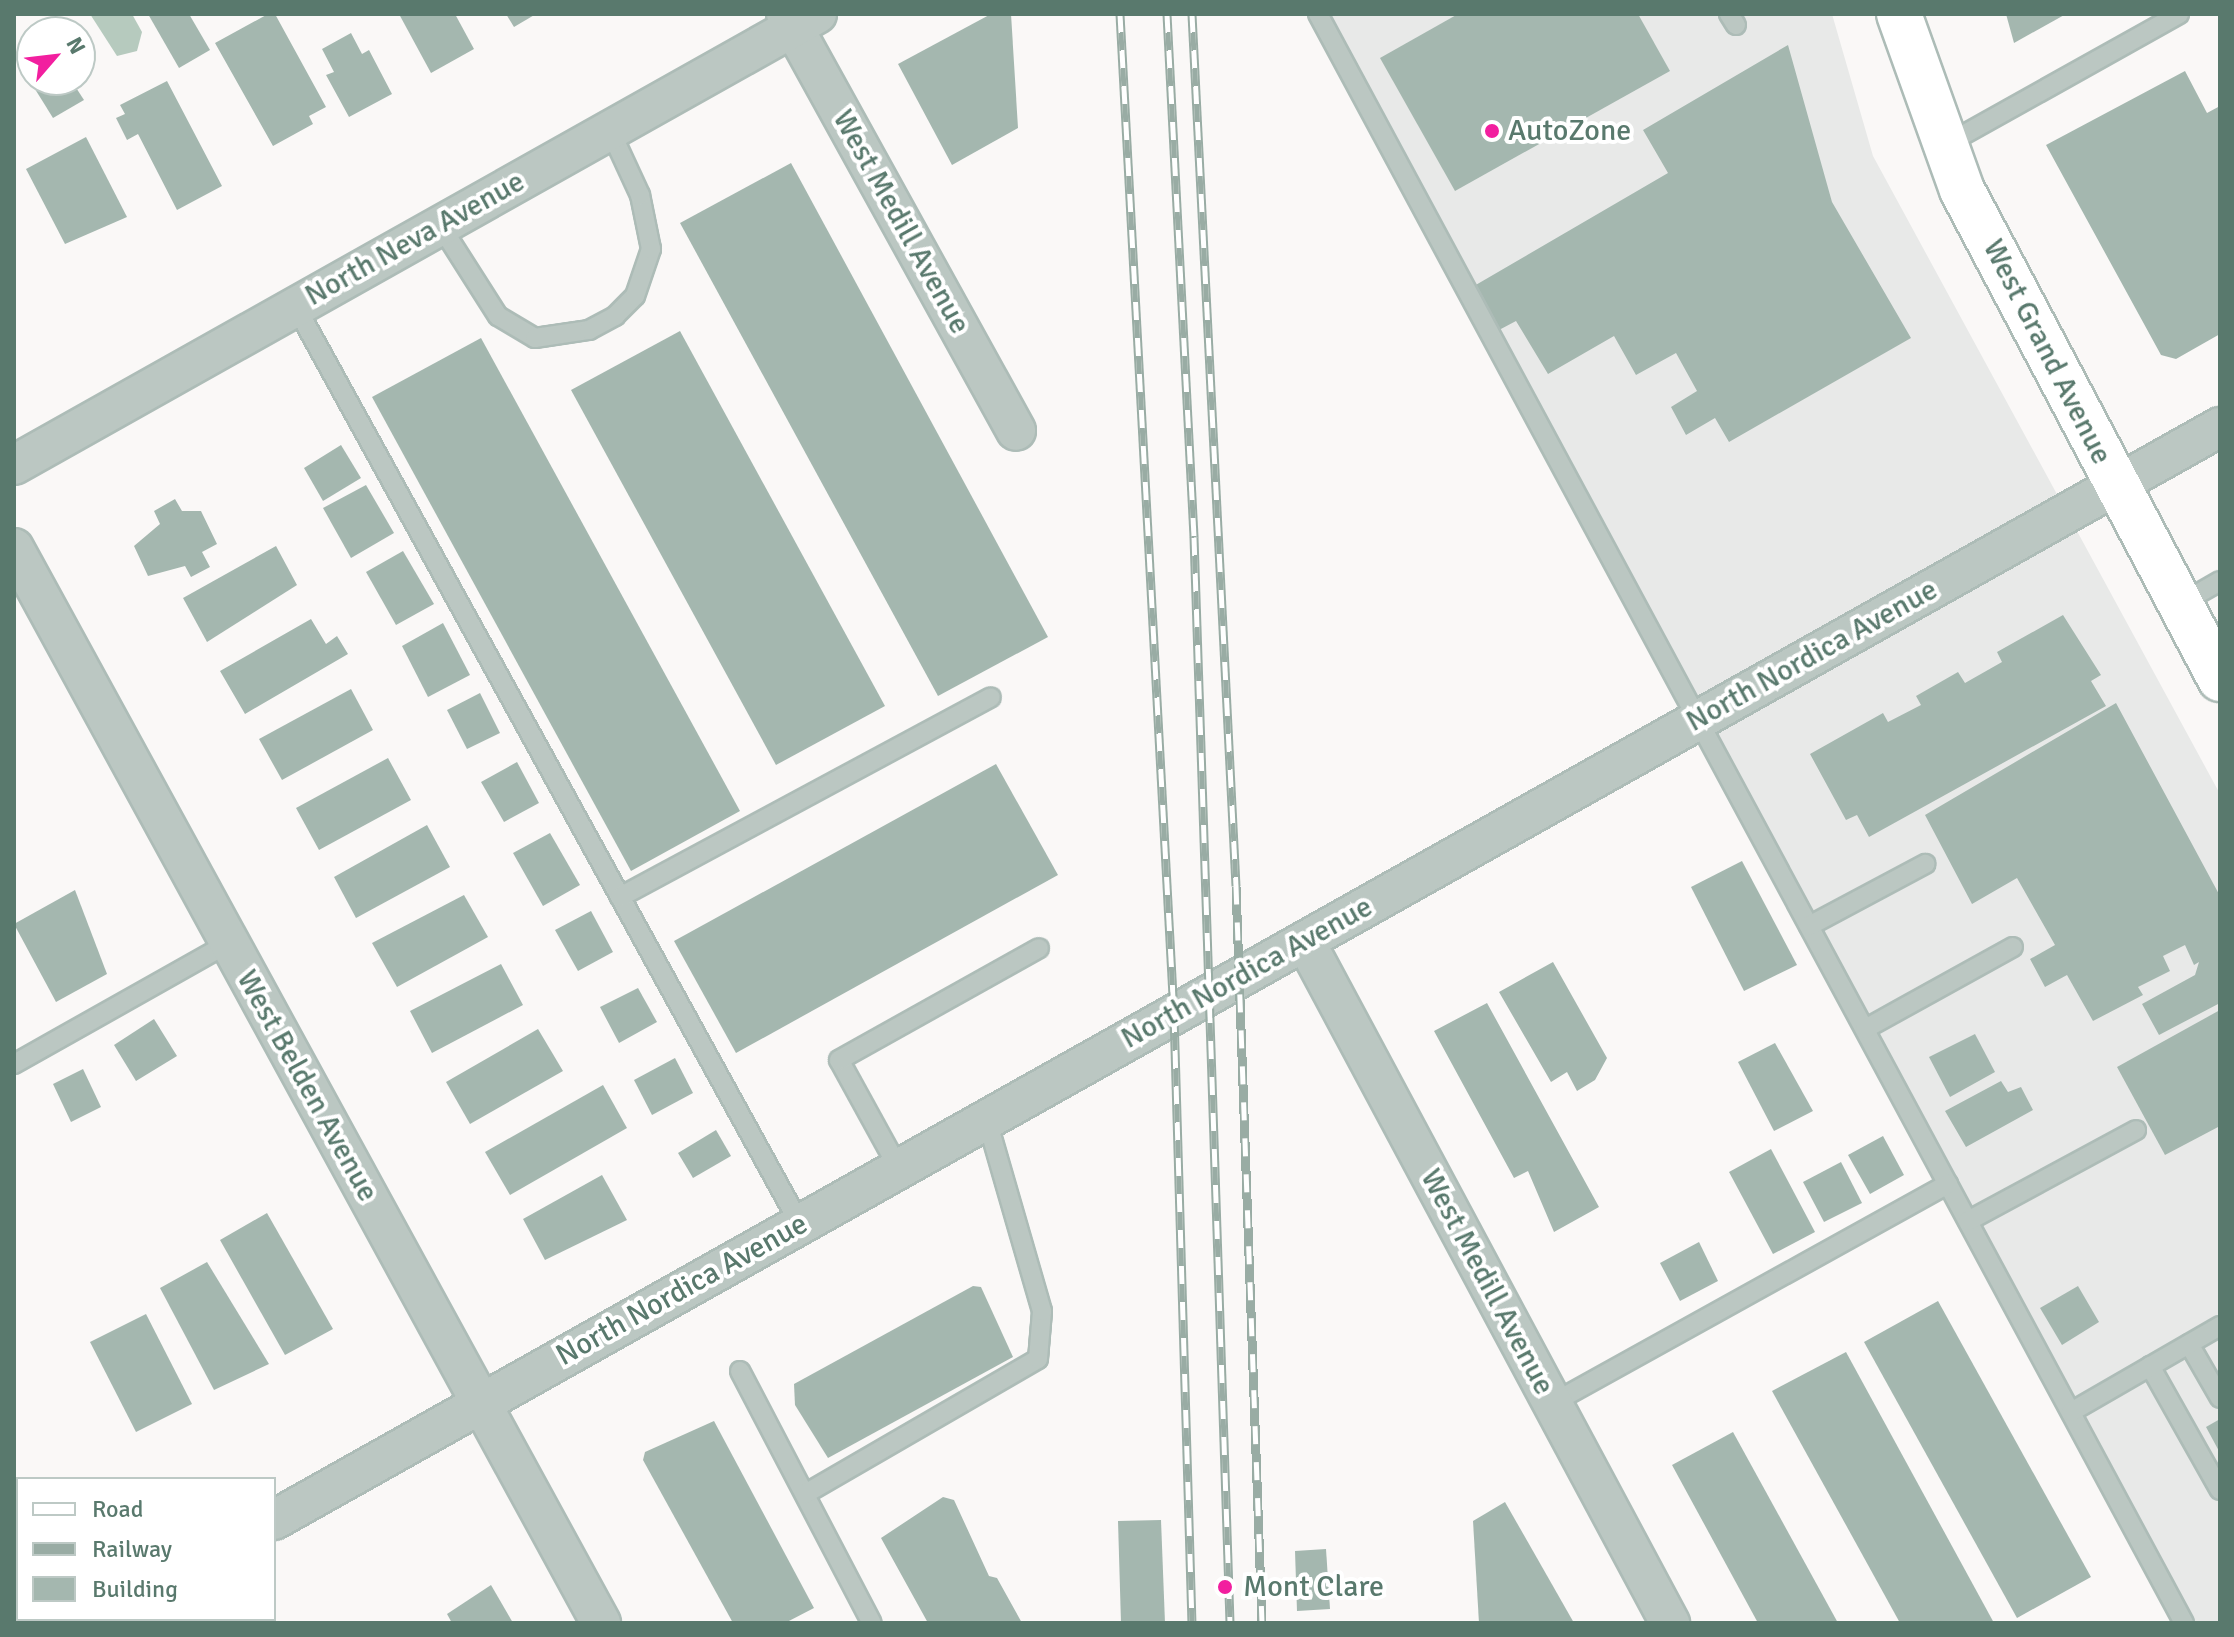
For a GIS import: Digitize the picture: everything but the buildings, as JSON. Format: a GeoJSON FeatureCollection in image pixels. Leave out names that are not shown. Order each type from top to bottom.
{"type":"FeatureCollection","features":[{"type":"Feature","properties":{"kind":"main road","name":"West Grand Avenue"},"geometry":{"type":"LineString","coordinates":[[1899,14],[1945,145],[2116,486],[2220,679]]}},
{"type":"Feature","properties":{"kind":"street","name":"North Neva Avenue"},"geometry":{"type":"LineString","coordinates":[[14,465],[610,130],[799,18]]}},
{"type":"Feature","properties":{"kind":"street","name":"West Medill Avenue"},"geometry":{"type":"LineString","coordinates":[[799,18],[1016,431]]}},
{"type":"Feature","properties":{"kind":"street","name":"North Nordica Avenue"},"geometry":{"type":"LineString","coordinates":[[276,1519],[2220,427]]}},
{"type":"Feature","properties":{"kind":"street","name":"West Belden Avenue"},"geometry":{"type":"LineString","coordinates":[[14,548],[601,1623]]}},
{"type":"Feature","properties":{"kind":"street","name":"West Medill Avenue"},"geometry":{"type":"LineString","coordinates":[[1305,941],[1670,1623]]}},
{"type":"Feature","properties":{"kind":"lane"},"geometry":{"type":"LineString","coordinates":[[1318,14],[2184,1623]]}},
{"type":"Feature","properties":{"kind":"lane"},"geometry":{"type":"LineString","coordinates":[[1945,145],[2179,14]]}},
{"type":"Feature","properties":{"kind":"lane"},"geometry":{"type":"LineString","coordinates":[[440,225],[484,298],[512,326],[535,338],[559,338],[615,316],[635,296],[651,249],[640,195],[610,130]]}},
{"type":"Feature","properties":{"kind":"lane"},"geometry":{"type":"LineString","coordinates":[[296,307],[800,1224]]}},
{"type":"Feature","properties":{"kind":"lane"},"geometry":{"type":"LineString","coordinates":[[2180,604],[2220,581]]}},
{"type":"Feature","properties":{"kind":"lane"},"geometry":{"type":"LineString","coordinates":[[620,897],[991,697]]}},
{"type":"Feature","properties":{"kind":"lane"},"geometry":{"type":"LineString","coordinates":[[1809,926],[1925,864]]}},
{"type":"Feature","properties":{"kind":"lane"},"geometry":{"type":"LineString","coordinates":[[14,1064],[229,943]]}},
{"type":"Feature","properties":{"kind":"lane"},"geometry":{"type":"LineString","coordinates":[[1865,1029],[2013,947]]}},
{"type":"Feature","properties":{"kind":"lane"},"geometry":{"type":"LineString","coordinates":[[899,1169],[839,1060],[1039,948]]}},
{"type":"Feature","properties":{"kind":"lane"},"geometry":{"type":"LineString","coordinates":[[805,1494],[1038,1359],[1042,1311],[987,1120]]}},
{"type":"Feature","properties":{"kind":"lane"},"geometry":{"type":"LineString","coordinates":[[1968,1221],[2136,1130]]}},
{"type":"Feature","properties":{"kind":"lane"},"geometry":{"type":"LineString","coordinates":[[1551,1404],[1948,1184]]}},
{"type":"Feature","properties":{"kind":"lane"},"geometry":{"type":"LineString","coordinates":[[2071,1412],[2220,1326]]}},
{"type":"Feature","properties":{"kind":"lane"},"geometry":{"type":"LineString","coordinates":[[2189,1344],[2220,1398]]}},
{"type":"Feature","properties":{"kind":"lane"},"geometry":{"type":"LineString","coordinates":[[2150,1366],[2220,1490]]}},
{"type":"Feature","properties":{"kind":"lane"},"geometry":{"type":"LineString","coordinates":[[740,1371],[871,1622]]}},
{"type":"Feature","properties":{"kind":"shaded area"},"geometry":{"type":"Polygon","coordinates":[[[132,14],[142,32],[137,51],[117,56],[96,23],[96,16],[91,16],[132,14]]]}},
{"type":"Feature","properties":{"kind":"shaded area"},"geometry":{"type":"Polygon","coordinates":[[[1312,14],[1832,14],[1873,156],[2220,794],[2220,1623],[2185,1623],[1312,14]]]}},
{"type":"Feature","properties":{"kind":"railway"},"geometry":{"type":"LineString","coordinates":[[1120,14],[1174,1014],[1192,1623]]}},
{"type":"Feature","properties":{"kind":"railway"},"geometry":{"type":"LineString","coordinates":[[1167,14],[1194,537],[1230,1623]]}},
{"type":"Feature","properties":{"kind":"railway"},"geometry":{"type":"LineString","coordinates":[[1192,14],[1236,886],[1262,1623]]}},
{"type":"Feature","properties":{"kind":"place","name":"AutoZone"},"geometry":{"type":"Point","coordinates":[1492,131]}},
{"type":"Feature","properties":{"kind":"place","name":"Mont Clare"},"geometry":{"type":"Point","coordinates":[1225,1587]}}]}
